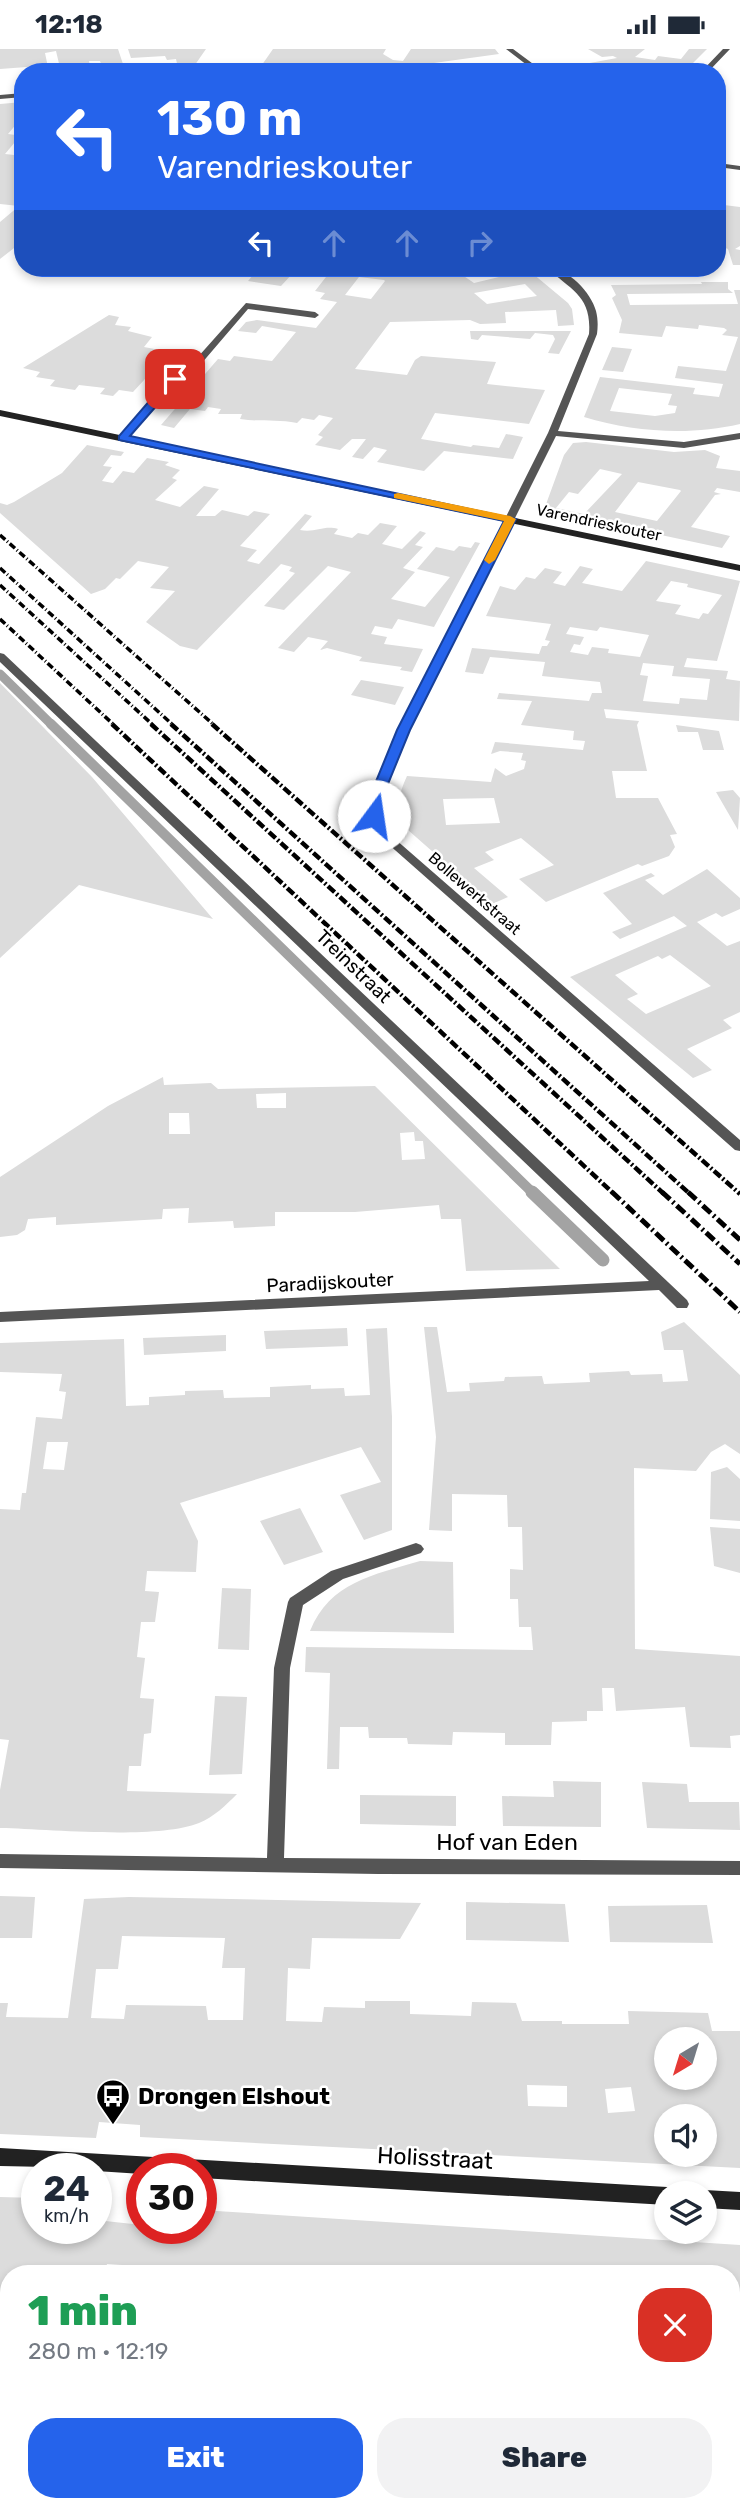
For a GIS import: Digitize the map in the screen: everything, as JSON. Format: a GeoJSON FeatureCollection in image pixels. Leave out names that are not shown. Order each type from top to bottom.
{"type":"FeatureCollection","features":[{"type":"Feature","properties":{"kind":"street"},"geometry":{"type":"LineString","coordinates":[[509,49],[528,63]]}},
{"type":"Feature","properties":{"kind":"street"},"geometry":{"type":"LineString","coordinates":[[713,63],[727,49]]}},
{"type":"Feature","properties":{"kind":"street","name":"Bollewerkstraat"},"geometry":{"type":"LineString","coordinates":[[562,277],[591,303],[595,324],[553,433],[404,730],[375,801],[374,816],[391,841],[740,1147]]}},
{"type":"Feature","properties":{"kind":"street"},"geometry":{"type":"LineString","coordinates":[[123,438],[175,379],[192,369],[246,306],[315,315]]}},
{"type":"Feature","properties":{"kind":"street","name":"Varendrieskouter"},"geometry":{"type":"LineString","coordinates":[[0,413],[740,568]]}},
{"type":"Feature","properties":{"kind":"street"},"geometry":{"type":"LineString","coordinates":[[553,433],[684,445],[740,436]]}},
{"type":"Feature","properties":{"kind":"street","name":"Treinstraat"},"geometry":{"type":"LineString","coordinates":[[0,656],[682,1304]]}},
{"type":"Feature","properties":{"kind":"street","name":"Paradijskouter"},"geometry":{"type":"LineString","coordinates":[[0,1317],[662,1285]]}},
{"type":"Feature","properties":{"kind":"street"},"geometry":{"type":"LineString","coordinates":[[275,1864],[282,1668],[296,1602],[337,1575],[416,1549]]}},
{"type":"Feature","properties":{"kind":"street","name":"Hof van Eden"},"geometry":{"type":"LineString","coordinates":[[0,1861],[740,1868]]}},
{"type":"Feature","properties":{"kind":"street","name":"Holisstraat"},"geometry":{"type":"LineString","coordinates":[[0,2157],[126,2164]]}},
{"type":"Feature","properties":{"kind":"street","name":"Holisstraat"},"geometry":{"type":"LineString","coordinates":[[217,2169],[654,2195]]}},
{"type":"Feature","properties":{"kind":"street"},"geometry":{"type":"LineString","coordinates":[[717,2200],[740,2201]]}},
{"type":"Feature","properties":{"kind":"shaded area"},"geometry":{"type":"Polygon","coordinates":[[[0,49],[118,49],[123,63],[59,63],[56,51],[45,53],[47,63],[14,63],[14,68],[0,69],[0,49]]]}},
{"type":"Feature","properties":{"kind":"shaded area"},"geometry":{"type":"Polygon","coordinates":[[[128,49],[206,49],[196,63],[177,63],[176,59],[167,60],[165,56],[131,58],[128,49]]]}},
{"type":"Feature","properties":{"kind":"shaded area"},"geometry":{"type":"Polygon","coordinates":[[[273,49],[386,49],[383,54],[393,60],[403,61],[411,49],[495,49],[499,54],[434,63],[263,63],[273,49]]]}},
{"type":"Feature","properties":{"kind":"shaded area"},"geometry":{"type":"Polygon","coordinates":[[[588,49],[645,49],[635,57],[655,60],[658,56],[681,59],[689,49],[707,49],[693,63],[590,63],[617,58],[602,57],[588,49]]]}},
{"type":"Feature","properties":{"kind":"shaded area"},"geometry":{"type":"Polygon","coordinates":[[[14,103],[14,127],[8,134],[14,135],[14,143],[5,154],[14,155],[14,205],[0,204],[0,104],[14,103]]]}},
{"type":"Feature","properties":{"kind":"shaded area"},"geometry":{"type":"Polygon","coordinates":[[[726,205],[740,207],[740,246],[735,249],[740,250],[740,265],[733,265],[728,249],[726,205]]]}},
{"type":"Feature","properties":{"kind":"shaded area"},"geometry":{"type":"Polygon","coordinates":[[[14,210],[14,248],[0,259],[0,222],[14,210]]]}},
{"type":"Feature","properties":{"kind":"shaded area"},"geometry":{"type":"Polygon","coordinates":[[[251,277],[289,277],[281,286],[248,281],[251,277]]]}},
{"type":"Feature","properties":{"kind":"shaded area"},"geometry":{"type":"Polygon","coordinates":[[[326,277],[359,277],[465,277],[474,283],[499,277],[537,277],[568,303],[572,309],[574,325],[558,326],[556,310],[505,312],[506,323],[480,324],[470,320],[390,322],[355,369],[407,375],[415,360],[421,356],[496,362],[487,384],[545,390],[529,424],[435,413],[421,439],[471,447],[499,448],[506,434],[523,437],[513,459],[444,451],[424,471],[377,462],[387,450],[374,447],[363,459],[352,457],[366,439],[352,439],[340,450],[315,445],[323,437],[318,435],[333,418],[319,415],[314,420],[302,418],[297,423],[247,420],[240,419],[242,414],[218,414],[221,409],[208,407],[205,411],[190,409],[174,428],[161,425],[218,359],[230,361],[234,356],[272,361],[296,332],[262,326],[256,333],[238,331],[246,322],[257,320],[316,328],[337,302],[320,299],[325,293],[315,291],[326,277]],[[359,277],[345,295],[371,299],[384,280],[359,277]],[[525,284],[474,293],[487,304],[537,296],[525,284]]]}},
{"type":"Feature","properties":{"kind":"shaded area"},"geometry":{"type":"Polygon","coordinates":[[[701,282],[728,282],[728,289],[733,293],[627,294],[630,305],[738,304],[734,290],[740,290],[740,424],[701,430],[662,431],[622,426],[584,417],[600,377],[695,388],[693,394],[719,397],[723,384],[675,378],[678,366],[726,371],[738,337],[722,335],[727,330],[724,328],[699,325],[698,329],[666,326],[662,337],[619,333],[622,320],[612,298],[616,295],[611,285],[702,284],[701,282]],[[619,388],[610,411],[655,416],[675,413],[677,406],[668,405],[672,394],[619,388]]]}},
{"type":"Feature","properties":{"kind":"shaded area"},"geometry":{"type":"Polygon","coordinates":[[[109,315],[119,317],[115,325],[131,327],[128,331],[152,337],[144,347],[160,350],[167,355],[133,392],[119,390],[113,396],[100,394],[105,388],[79,385],[75,390],[50,386],[55,380],[36,377],[40,372],[23,368],[109,315]]]}},
{"type":"Feature","properties":{"kind":"shaded area"},"geometry":{"type":"Polygon","coordinates":[[[470,331],[571,331],[559,354],[548,353],[555,339],[553,335],[535,333],[530,339],[482,335],[478,340],[471,339],[470,331]]]}},
{"type":"Feature","properties":{"kind":"shaded area"},"geometry":{"type":"Polygon","coordinates":[[[612,347],[632,349],[623,372],[602,370],[612,347]]]}},
{"type":"Feature","properties":{"kind":"shaded area"},"geometry":{"type":"Polygon","coordinates":[[[586,442],[674,452],[705,450],[720,456],[716,468],[740,471],[740,492],[717,488],[714,492],[721,494],[715,495],[691,527],[730,536],[722,548],[553,512],[545,507],[564,455],[573,443],[586,442]],[[600,469],[578,494],[569,492],[556,508],[584,514],[622,474],[600,469]],[[638,482],[615,512],[657,521],[681,491],[680,490],[638,482]]]}},
{"type":"Feature","properties":{"kind":"shaded area"},"geometry":{"type":"Polygon","coordinates":[[[87,445],[124,452],[121,456],[111,455],[103,466],[112,467],[102,481],[113,483],[123,471],[134,473],[147,458],[169,462],[165,465],[180,470],[172,478],[177,480],[155,500],[180,507],[204,486],[219,489],[196,516],[215,516],[222,510],[248,516],[254,511],[270,514],[240,546],[257,550],[247,561],[259,564],[305,514],[312,516],[300,530],[333,528],[338,529],[334,534],[352,538],[358,533],[368,535],[380,523],[397,526],[382,544],[402,549],[420,531],[426,533],[415,545],[423,547],[403,568],[415,572],[391,599],[425,607],[450,577],[417,569],[436,547],[454,551],[459,546],[471,548],[475,542],[480,543],[434,627],[398,619],[392,629],[375,626],[371,634],[387,637],[384,644],[423,649],[412,672],[400,670],[402,667],[359,661],[362,657],[327,648],[320,650],[328,641],[308,637],[294,652],[278,648],[351,572],[328,566],[284,610],[264,606],[295,573],[289,571],[292,567],[281,564],[197,650],[180,646],[146,622],[175,591],[150,588],[169,567],[138,561],[120,579],[116,578],[105,589],[91,594],[0,513],[0,503],[7,505],[14,502],[62,473],[87,445]]]}},
{"type":"Feature","properties":{"kind":"shaded area"},"geometry":{"type":"Polygon","coordinates":[[[646,561],[740,581],[717,661],[687,658],[684,667],[728,671],[726,679],[740,681],[739,721],[604,709],[606,718],[639,721],[637,725],[647,771],[612,771],[616,798],[658,798],[677,834],[670,835],[675,847],[669,856],[642,866],[638,864],[546,902],[519,879],[554,865],[521,838],[485,852],[494,860],[474,868],[508,897],[492,904],[408,830],[398,804],[407,776],[491,782],[495,768],[506,776],[524,769],[526,761],[521,760],[523,753],[500,751],[491,754],[495,742],[583,750],[585,741],[573,740],[574,731],[521,725],[532,701],[497,699],[499,693],[589,701],[592,693],[602,693],[600,682],[542,676],[545,662],[490,657],[483,674],[465,672],[472,648],[539,654],[542,646],[547,646],[550,641],[545,640],[551,624],[486,616],[500,586],[515,590],[526,577],[535,579],[545,568],[562,572],[553,583],[565,586],[580,566],[593,569],[582,583],[622,591],[646,561]],[[671,581],[656,601],[681,605],[675,614],[699,619],[703,613],[708,614],[722,595],[671,581]],[[570,627],[566,634],[584,637],[580,645],[574,644],[570,652],[588,655],[592,647],[609,649],[608,653],[640,657],[649,635],[600,627],[597,631],[570,627]],[[643,663],[640,675],[648,676],[643,701],[679,704],[680,698],[707,700],[710,679],[672,676],[674,666],[643,663]],[[494,798],[443,799],[446,825],[500,823],[494,798]]]}},
{"type":"Feature","properties":{"kind":"shaded area"},"geometry":{"type":"Polygon","coordinates":[[[361,680],[404,687],[395,705],[351,695],[361,680]]]}},
{"type":"Feature","properties":{"kind":"shaded area"},"geometry":{"type":"Polygon","coordinates":[[[0,683],[92,777],[213,919],[79,885],[0,958],[0,683]]]}},
{"type":"Feature","properties":{"kind":"shaded area"},"geometry":{"type":"Polygon","coordinates":[[[676,725],[719,731],[724,750],[703,750],[698,732],[678,732],[676,725]]]}},
{"type":"Feature","properties":{"kind":"shaded area"},"geometry":{"type":"Polygon","coordinates":[[[733,790],[740,798],[738,830],[716,792],[733,790]]]}},
{"type":"Feature","properties":{"kind":"shaded area"},"geometry":{"type":"Polygon","coordinates":[[[707,869],[740,898],[740,909],[722,917],[716,913],[697,922],[727,946],[740,941],[740,1012],[723,1020],[732,1028],[687,1049],[712,1070],[693,1078],[570,977],[687,926],[674,916],[620,939],[612,932],[632,924],[603,893],[651,873],[655,876],[645,880],[663,895],[707,869]],[[670,955],[662,959],[658,956],[615,975],[638,994],[627,999],[646,1014],[711,986],[670,955]]]}},
{"type":"Feature","properties":{"kind":"shaded area"},"geometry":{"type":"Polygon","coordinates":[[[163,1077],[164,1085],[211,1083],[218,1089],[375,1086],[560,1269],[466,1271],[461,1219],[441,1219],[439,1205],[355,1212],[275,1212],[275,1226],[234,1228],[233,1221],[188,1223],[189,1208],[163,1209],[162,1219],[56,1225],[56,1217],[28,1219],[25,1230],[17,1235],[0,1237],[0,1177],[108,1106],[163,1077]],[[286,1093],[256,1094],[257,1108],[286,1108],[286,1093]],[[169,1113],[169,1134],[190,1134],[189,1113],[169,1113]],[[414,1132],[400,1133],[402,1160],[425,1159],[423,1141],[415,1141],[414,1132]]]}},
{"type":"Feature","properties":{"kind":"shaded area"},"geometry":{"type":"Polygon","coordinates":[[[684,1322],[740,1375],[740,1454],[725,1444],[711,1452],[696,1471],[634,1468],[635,1649],[740,1656],[740,1735],[730,1736],[731,1748],[690,1747],[685,1707],[616,1711],[614,1688],[602,1688],[603,1711],[587,1711],[587,1721],[552,1722],[551,1745],[505,1745],[505,1733],[453,1732],[452,1745],[408,1744],[407,1738],[369,1738],[368,1727],[340,1727],[339,1769],[327,1769],[330,1673],[305,1672],[306,1647],[533,1650],[531,1627],[519,1627],[518,1599],[510,1599],[510,1569],[523,1570],[522,1527],[508,1527],[507,1495],[452,1494],[452,1531],[429,1530],[436,1437],[424,1327],[437,1327],[447,1392],[470,1391],[469,1383],[504,1381],[505,1377],[542,1376],[544,1384],[590,1382],[589,1373],[629,1371],[631,1375],[662,1374],[663,1382],[688,1381],[683,1350],[664,1350],[661,1332],[684,1322]]]}},
{"type":"Feature","properties":{"kind":"shaded area"},"geometry":{"type":"Polygon","coordinates":[[[347,1328],[348,1346],[266,1349],[264,1331],[347,1328]]]}},
{"type":"Feature","properties":{"kind":"shaded area"},"geometry":{"type":"Polygon","coordinates":[[[387,1328],[392,1417],[392,1530],[364,1540],[340,1495],[381,1482],[361,1447],[180,1503],[198,1541],[196,1572],[147,1571],[145,1591],[159,1592],[155,1622],[141,1622],[137,1657],[145,1658],[140,1698],[154,1699],[151,1733],[144,1734],[141,1766],[129,1766],[127,1791],[237,1794],[210,1817],[180,1828],[130,1832],[0,1828],[0,1790],[9,1740],[0,1739],[0,1509],[20,1510],[22,1493],[26,1493],[36,1417],[62,1419],[66,1392],[59,1391],[62,1374],[0,1372],[0,1343],[124,1339],[126,1406],[149,1405],[149,1397],[185,1395],[185,1391],[223,1390],[224,1398],[270,1397],[270,1387],[311,1385],[311,1389],[344,1388],[345,1396],[370,1395],[366,1329],[387,1328]],[[47,1442],[43,1469],[64,1470],[68,1442],[47,1442]]]}},
{"type":"Feature","properties":{"kind":"shaded area"},"geometry":{"type":"Polygon","coordinates":[[[226,1335],[226,1351],[144,1355],[143,1338],[226,1335]]]}},
{"type":"Feature","properties":{"kind":"shaded area"},"geometry":{"type":"Polygon","coordinates":[[[727,1467],[740,1479],[740,1521],[710,1519],[711,1472],[727,1467]]]}},
{"type":"Feature","properties":{"kind":"shaded area"},"geometry":{"type":"Polygon","coordinates":[[[300,1508],[323,1552],[284,1565],[260,1521],[300,1508]]]}},
{"type":"Feature","properties":{"kind":"shaded area"},"geometry":{"type":"Polygon","coordinates":[[[710,1527],[740,1529],[740,1573],[714,1566],[710,1527]]]}},
{"type":"Feature","properties":{"kind":"shaded area"},"geometry":{"type":"Polygon","coordinates":[[[420,1561],[453,1562],[454,1633],[310,1631],[329,1601],[341,1591],[370,1576],[420,1561]]]}},
{"type":"Feature","properties":{"kind":"shaded area"},"geometry":{"type":"Polygon","coordinates":[[[222,1588],[251,1589],[249,1650],[218,1649],[222,1588]]]}},
{"type":"Feature","properties":{"kind":"shaded area"},"geometry":{"type":"Polygon","coordinates":[[[215,1696],[247,1697],[242,1774],[209,1775],[215,1696]]]}},
{"type":"Feature","properties":{"kind":"shaded area"},"geometry":{"type":"Polygon","coordinates":[[[553,1781],[601,1782],[601,1827],[503,1826],[502,1796],[554,1797],[553,1781]]]}},
{"type":"Feature","properties":{"kind":"shaded area"},"geometry":{"type":"Polygon","coordinates":[[[642,1782],[687,1784],[689,1802],[739,1802],[740,1830],[647,1828],[642,1782]]]}},
{"type":"Feature","properties":{"kind":"shaded area"},"geometry":{"type":"Polygon","coordinates":[[[360,1795],[456,1796],[456,1826],[360,1824],[360,1795]]]}},
{"type":"Feature","properties":{"kind":"shaded area"},"geometry":{"type":"Polygon","coordinates":[[[0,1896],[35,1897],[32,1938],[0,1938],[0,1896]]]}},
{"type":"Feature","properties":{"kind":"shaded area"},"geometry":{"type":"Polygon","coordinates":[[[129,1897],[421,1903],[400,1939],[312,1938],[310,1969],[288,1968],[286,2021],[322,2022],[324,2007],[365,2008],[365,2001],[410,2001],[410,2014],[471,2016],[472,2002],[516,2003],[522,2021],[562,2021],[562,2024],[629,2024],[628,2011],[708,2013],[711,2027],[654,2027],[654,2090],[717,2090],[718,2031],[740,2031],[740,2168],[717,2167],[717,2104],[654,2104],[654,2164],[140,2137],[140,2125],[99,2122],[96,2138],[0,2134],[0,2003],[8,2003],[6,2017],[68,2018],[84,1899],[129,1897]],[[122,1936],[118,1969],[96,1969],[91,2018],[124,2019],[126,2005],[206,2006],[208,2020],[243,2020],[245,1968],[222,1968],[225,1938],[122,1936]],[[527,2085],[528,2106],[567,2107],[567,2086],[527,2085]],[[631,2087],[605,2089],[608,2113],[635,2111],[631,2087]]]}},
{"type":"Feature","properties":{"kind":"shaded area"},"geometry":{"type":"Polygon","coordinates":[[[466,1902],[565,1904],[569,1942],[466,1940],[466,1902]]]}},
{"type":"Feature","properties":{"kind":"shaded area"},"geometry":{"type":"Polygon","coordinates":[[[707,1905],[713,1943],[610,1942],[608,1906],[707,1905]]]}},
{"type":"Feature","properties":{"kind":"shaded area"},"geometry":{"type":"Polygon","coordinates":[[[0,2197],[21,2198],[21,2244],[112,2244],[112,2222],[126,2223],[126,2244],[217,2244],[217,2211],[654,2239],[654,2244],[740,2245],[740,2265],[0,2265],[0,2197]]]}},
{"type":"Feature","properties":{"kind":"waterway"},"geometry":{"type":"LineString","coordinates":[[0,674],[52,725]]}},
{"type":"Feature","properties":{"kind":"waterway"},"geometry":{"type":"LineString","coordinates":[[51,724],[534,1194]]}},
{"type":"Feature","properties":{"kind":"waterway"},"geometry":{"type":"LineString","coordinates":[[532,1192],[603,1260]]}},
{"type":"Feature","properties":{"kind":"railway"},"geometry":{"type":"LineString","coordinates":[[0,535],[214,725]]}},
{"type":"Feature","properties":{"kind":"railway"},"geometry":{"type":"LineString","coordinates":[[0,568],[173,725]]}},
{"type":"Feature","properties":{"kind":"railway"},"geometry":{"type":"LineString","coordinates":[[0,585],[153,725]]}},
{"type":"Feature","properties":{"kind":"railway"},"geometry":{"type":"LineString","coordinates":[[0,619],[114,725]]}},
{"type":"Feature","properties":{"kind":"railway"},"geometry":{"type":"LineString","coordinates":[[112,724],[614,1194]]}},
{"type":"Feature","properties":{"kind":"railway"},"geometry":{"type":"LineString","coordinates":[[151,724],[664,1194]]}},
{"type":"Feature","properties":{"kind":"railway"},"geometry":{"type":"LineString","coordinates":[[171,724],[690,1194]]}},
{"type":"Feature","properties":{"kind":"railway"},"geometry":{"type":"LineString","coordinates":[[212,724],[740,1194]]}},
{"type":"Feature","properties":{"kind":"railway"},"geometry":{"type":"LineString","coordinates":[[612,1192],[740,1312]]}},
{"type":"Feature","properties":{"kind":"railway"},"geometry":{"type":"LineString","coordinates":[[662,1192],[740,1264]]}},
{"type":"Feature","properties":{"kind":"railway"},"geometry":{"type":"LineString","coordinates":[[688,1192],[740,1240]]}},
{"type":"Feature","properties":{"kind":"slow traffic"},"geometry":{"type":"LineString","coordinates":[[398,496],[510,519],[489,560]]}},
{"type":"Feature","properties":{"kind":"place","name":"Drongen Elshout"},"geometry":{"type":"Point","coordinates":[113,2126]}},
{"type":"Feature","properties":{"kind":"route"},"geometry":{"type":"LineString","coordinates":[[175,379],[123,438],[510,519],[404,730],[375,801],[374,816]]}}]}
